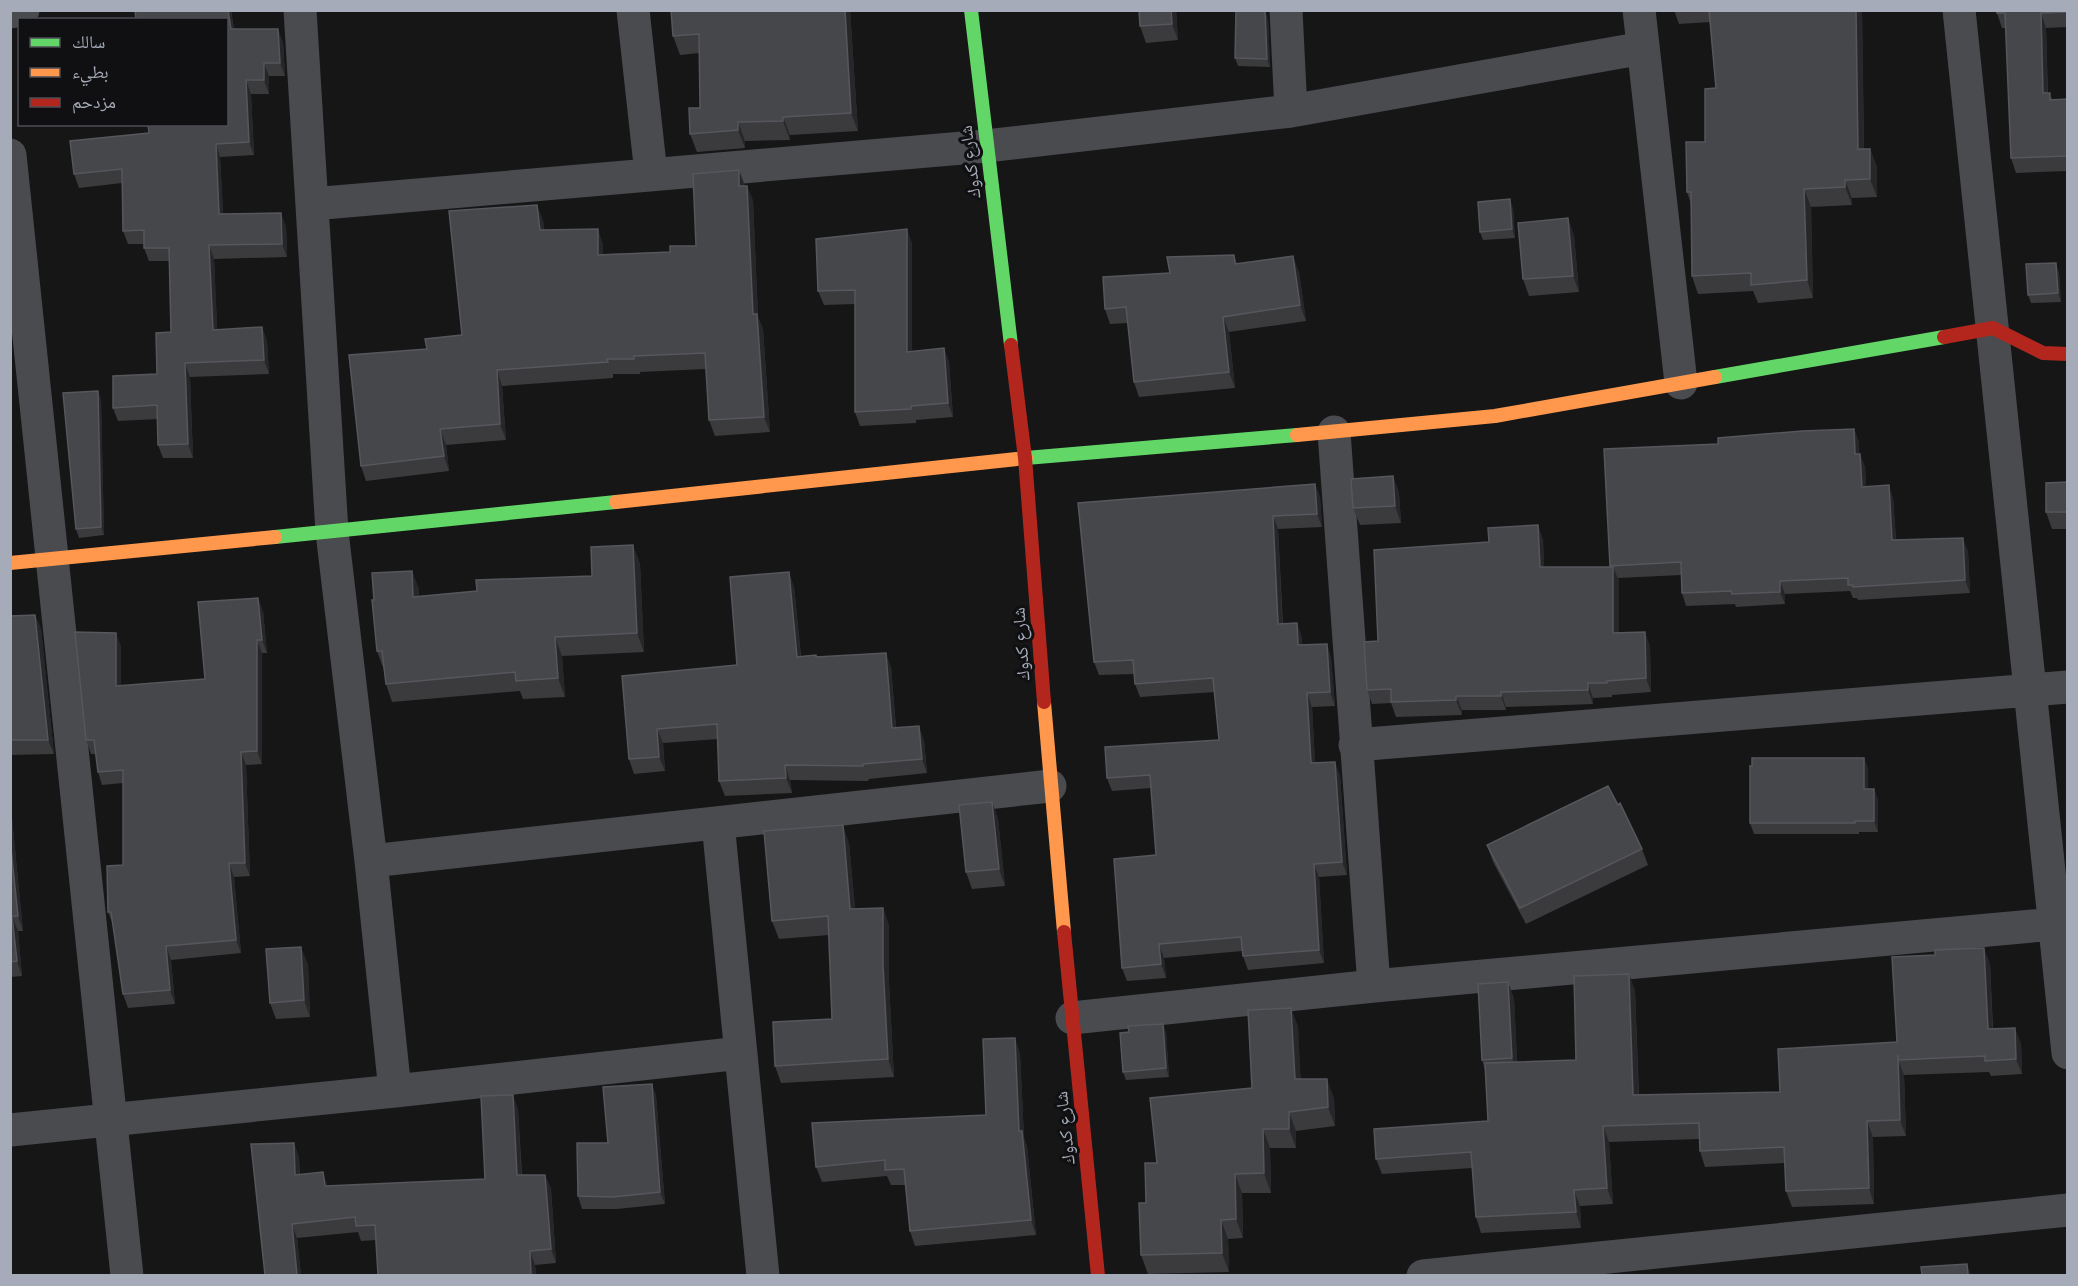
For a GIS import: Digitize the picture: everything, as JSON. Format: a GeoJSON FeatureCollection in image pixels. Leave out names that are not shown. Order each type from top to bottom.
{"type":"FeatureCollection","features":[{"type":"Feature","properties":{"kind":"street"},"geometry":{"type":"LineString","coordinates":[[10,12],[23,10]]}},
{"type":"Feature","properties":{"kind":"street"},"geometry":{"type":"LineString","coordinates":[[300,10],[332,532],[371,861],[395,1091]]}},
{"type":"Feature","properties":{"kind":"street"},"geometry":{"type":"LineString","coordinates":[[633,10],[651,174]]}},
{"type":"Feature","properties":{"kind":"street","name":"شارع كدوك"},"geometry":{"type":"LineString","coordinates":[[971,10],[1025,458],[1050,786],[1098,1275]]}},
{"type":"Feature","properties":{"kind":"street"},"geometry":{"type":"LineString","coordinates":[[1286,10],[1291,111]]}},
{"type":"Feature","properties":{"kind":"street"},"geometry":{"type":"LineString","coordinates":[[1639,10],[1681,383]]}},
{"type":"Feature","properties":{"kind":"street"},"geometry":{"type":"LineString","coordinates":[[1959,10],[2067,1053]]}},
{"type":"Feature","properties":{"kind":"street"},"geometry":{"type":"LineString","coordinates":[[312,204],[986,146],[1291,111],[1643,48]]}},
{"type":"Feature","properties":{"kind":"street"},"geometry":{"type":"LineString","coordinates":[[10,156],[127,1275]]}},
{"type":"Feature","properties":{"kind":"street"},"geometry":{"type":"LineString","coordinates":[[10,563],[332,532],[1025,458],[1495,416],[1993,328],[2043,353],[2067,354]]}},
{"type":"Feature","properties":{"kind":"street"},"geometry":{"type":"LineString","coordinates":[[1334,432],[1374,986]]}},
{"type":"Feature","properties":{"kind":"street"},"geometry":{"type":"LineString","coordinates":[[1355,745],[2029,692],[2067,687]]}},
{"type":"Feature","properties":{"kind":"street"},"geometry":{"type":"LineString","coordinates":[[371,861],[1050,786]]}},
{"type":"Feature","properties":{"kind":"street"},"geometry":{"type":"LineString","coordinates":[[718,823],[763,1275]]}},
{"type":"Feature","properties":{"kind":"street"},"geometry":{"type":"LineString","coordinates":[[1072,1018],[1374,986],[2054,924]]}},
{"type":"Feature","properties":{"kind":"street"},"geometry":{"type":"LineString","coordinates":[[10,1130],[741,1053]]}},
{"type":"Feature","properties":{"kind":"street"},"geometry":{"type":"LineString","coordinates":[[1423,1275],[2067,1210]]}},
{"type":"Feature","properties":{"kind":"building"},"geometry":{"type":"Polygon","coordinates":[[[135,10],[228,10],[231,29],[278,29],[280,63],[264,63],[264,80],[246,80],[249,142],[216,144],[219,214],[281,213],[282,244],[209,245],[213,330],[262,327],[264,360],[185,363],[188,444],[158,445],[157,405],[113,408],[113,376],[157,374],[156,333],[171,332],[169,248],[144,248],[144,230],[123,231],[122,169],[74,174],[70,141],[149,133],[148,126],[228,126],[228,18],[136,18],[135,10]]]}},
{"type":"Feature","properties":{"kind":"building"},"geometry":{"type":"Polygon","coordinates":[[[671,10],[845,10],[851,113],[783,117],[783,121],[738,122],[738,130],[690,134],[689,108],[700,108],[699,34],[673,36],[671,10]]]}},
{"type":"Feature","properties":{"kind":"building"},"geometry":{"type":"Polygon","coordinates":[[[1139,10],[1171,10],[1172,24],[1140,26],[1139,10]]]}},
{"type":"Feature","properties":{"kind":"building"},"geometry":{"type":"Polygon","coordinates":[[[1236,10],[1265,10],[1267,59],[1235,58],[1236,10]]]}},
{"type":"Feature","properties":{"kind":"building"},"geometry":{"type":"Polygon","coordinates":[[[1709,10],[1856,10],[1858,149],[1870,149],[1870,179],[1845,180],[1845,187],[1804,189],[1807,280],[1751,285],[1751,273],[1692,276],[1691,192],[1687,192],[1686,142],[1705,142],[1705,89],[1716,88],[1709,10]]]}},
{"type":"Feature","properties":{"kind":"building"},"geometry":{"type":"Polygon","coordinates":[[[1997,10],[2067,10],[2067,12],[2041,13],[2043,93],[2050,93],[2050,100],[2067,99],[2067,156],[2011,158],[2005,13],[1997,13],[1997,10]]]}},
{"type":"Feature","properties":{"kind":"building"},"geometry":{"type":"Polygon","coordinates":[[[739,170],[739,186],[747,186],[753,314],[757,314],[764,417],[709,420],[705,353],[634,356],[634,359],[607,359],[608,362],[497,370],[500,424],[440,429],[444,456],[361,466],[349,355],[427,349],[425,339],[462,335],[449,211],[537,205],[540,230],[598,229],[598,255],[670,252],[670,246],[696,246],[693,174],[739,170]]]}},
{"type":"Feature","properties":{"kind":"building"},"geometry":{"type":"Polygon","coordinates":[[[1510,199],[1512,229],[1480,232],[1478,202],[1510,199]]]}},
{"type":"Feature","properties":{"kind":"building"},"geometry":{"type":"Polygon","coordinates":[[[1568,218],[1573,276],[1523,279],[1518,223],[1568,218]]]}},
{"type":"Feature","properties":{"kind":"building"},"geometry":{"type":"Polygon","coordinates":[[[907,229],[907,352],[944,348],[948,403],[911,406],[911,409],[855,412],[855,290],[818,291],[816,239],[907,229]]]}},
{"type":"Feature","properties":{"kind":"building"},"geometry":{"type":"Polygon","coordinates":[[[1234,255],[1235,264],[1293,256],[1300,305],[1223,317],[1229,372],[1134,382],[1126,307],[1105,309],[1103,277],[1170,273],[1167,257],[1234,255]]]}},
{"type":"Feature","properties":{"kind":"building"},"geometry":{"type":"Polygon","coordinates":[[[2056,263],[2058,293],[2028,295],[2026,264],[2056,263]]]}},
{"type":"Feature","properties":{"kind":"building"},"geometry":{"type":"Polygon","coordinates":[[[98,391],[101,527],[76,529],[63,393],[98,391]]]}},
{"type":"Feature","properties":{"kind":"building"},"geometry":{"type":"Polygon","coordinates":[[[1854,429],[1855,454],[1860,454],[1862,487],[1889,485],[1892,540],[1963,538],[1965,580],[1853,587],[1853,585],[1848,585],[1848,578],[1780,581],[1780,592],[1682,593],[1681,562],[1610,566],[1604,449],[1718,444],[1718,438],[1854,429]]]}},
{"type":"Feature","properties":{"kind":"building"},"geometry":{"type":"Polygon","coordinates":[[[1393,476],[1395,506],[1353,508],[1351,479],[1393,476]]]}},
{"type":"Feature","properties":{"kind":"building"},"geometry":{"type":"Polygon","coordinates":[[[2067,482],[2067,512],[2046,512],[2046,483],[2067,482]]]}},
{"type":"Feature","properties":{"kind":"building"},"geometry":{"type":"Polygon","coordinates":[[[1315,484],[1317,514],[1273,516],[1278,624],[1297,623],[1298,645],[1327,644],[1330,692],[1307,693],[1311,763],[1335,762],[1342,862],[1314,864],[1319,950],[1243,956],[1241,937],[1159,944],[1161,964],[1122,968],[1114,859],[1156,855],[1150,775],[1107,778],[1105,747],[1219,740],[1213,678],[1135,684],[1133,660],[1094,662],[1078,503],[1315,484]]]}},
{"type":"Feature","properties":{"kind":"building"},"geometry":{"type":"Polygon","coordinates":[[[1538,525],[1540,567],[1613,567],[1613,633],[1645,632],[1646,678],[1588,683],[1588,690],[1501,692],[1501,696],[1456,696],[1456,700],[1391,702],[1391,689],[1367,690],[1364,642],[1378,641],[1374,550],[1489,542],[1488,528],[1538,525]]]}},
{"type":"Feature","properties":{"kind":"building"},"geometry":{"type":"Polygon","coordinates":[[[633,545],[637,633],[555,637],[558,678],[516,681],[515,672],[386,684],[382,651],[377,651],[372,573],[412,571],[413,597],[477,591],[476,580],[592,576],[591,547],[633,545]]]}},
{"type":"Feature","properties":{"kind":"building"},"geometry":{"type":"Polygon","coordinates":[[[789,572],[797,657],[886,653],[892,728],[919,726],[922,759],[863,764],[863,766],[785,765],[786,778],[719,781],[717,724],[657,729],[659,757],[629,759],[622,676],[737,665],[730,577],[789,572]]]}},
{"type":"Feature","properties":{"kind":"building"},"geometry":{"type":"Polygon","coordinates":[[[258,598],[262,640],[257,640],[257,751],[241,752],[245,863],[229,863],[236,940],[166,946],[170,990],[123,994],[111,912],[108,912],[107,866],[123,865],[123,770],[98,772],[94,740],[86,740],[75,632],[116,633],[116,686],[205,679],[198,602],[258,598]]]}},
{"type":"Feature","properties":{"kind":"building"},"geometry":{"type":"Polygon","coordinates":[[[35,615],[48,740],[10,740],[10,616],[35,615]]]}},
{"type":"Feature","properties":{"kind":"building"},"geometry":{"type":"Polygon","coordinates":[[[1752,758],[1864,758],[1864,789],[1874,789],[1874,821],[1750,823],[1752,758]]]}},
{"type":"Feature","properties":{"kind":"building"},"geometry":{"type":"Polygon","coordinates":[[[1608,786],[1618,805],[1620,803],[1642,849],[1520,908],[1487,845],[1608,786]]]}},
{"type":"Feature","properties":{"kind":"building"},"geometry":{"type":"Polygon","coordinates":[[[992,802],[999,869],[966,872],[959,805],[992,802]]]}},
{"type":"Feature","properties":{"kind":"building"},"geometry":{"type":"Polygon","coordinates":[[[843,825],[850,909],[883,908],[883,965],[888,1059],[775,1066],[773,1022],[832,1019],[828,916],[772,921],[764,831],[843,825]]]}},
{"type":"Feature","properties":{"kind":"building"},"geometry":{"type":"Polygon","coordinates":[[[10,839],[18,916],[12,916],[17,961],[10,962],[10,839]]]}},
{"type":"Feature","properties":{"kind":"building"},"geometry":{"type":"Polygon","coordinates":[[[301,947],[304,1000],[270,1003],[266,949],[301,947]]]}},
{"type":"Feature","properties":{"kind":"building"},"geometry":{"type":"Polygon","coordinates":[[[1984,948],[1988,1029],[2015,1028],[2016,1059],[1985,1061],[1985,1056],[1898,1060],[1900,1120],[1867,1121],[1869,1188],[1786,1191],[1784,1147],[1700,1151],[1699,1123],[1603,1126],[1607,1188],[1574,1190],[1576,1212],[1476,1217],[1471,1152],[1376,1159],[1374,1129],[1488,1121],[1485,1063],[1576,1060],[1574,976],[1629,974],[1633,1095],[1780,1092],[1778,1049],[1897,1042],[1892,957],[1935,955],[1935,950],[1984,948]]]}},
{"type":"Feature","properties":{"kind":"building"},"geometry":{"type":"Polygon","coordinates":[[[1508,982],[1512,1058],[1482,1060],[1478,984],[1508,982]]]}},
{"type":"Feature","properties":{"kind":"building"},"geometry":{"type":"Polygon","coordinates":[[[1291,1008],[1295,1079],[1327,1079],[1328,1107],[1289,1112],[1289,1129],[1263,1129],[1264,1173],[1235,1174],[1236,1219],[1221,1220],[1222,1253],[1141,1255],[1139,1203],[1146,1203],[1145,1163],[1157,1163],[1150,1098],[1252,1088],[1248,1010],[1291,1008]]]}},
{"type":"Feature","properties":{"kind":"building"},"geometry":{"type":"Polygon","coordinates":[[[1163,1024],[1166,1068],[1123,1072],[1120,1033],[1129,1032],[1128,1026],[1163,1024]]]}},
{"type":"Feature","properties":{"kind":"building"},"geometry":{"type":"Polygon","coordinates":[[[1015,1038],[1019,1131],[1022,1131],[1031,1220],[910,1231],[904,1169],[885,1170],[885,1160],[816,1167],[812,1123],[986,1115],[983,1039],[1015,1038]]]}},
{"type":"Feature","properties":{"kind":"building"},"geometry":{"type":"Polygon","coordinates":[[[652,1084],[660,1192],[613,1197],[578,1196],[577,1143],[608,1143],[603,1087],[652,1084]]]}},
{"type":"Feature","properties":{"kind":"building"},"geometry":{"type":"Polygon","coordinates":[[[513,1095],[517,1175],[545,1175],[551,1249],[530,1251],[531,1275],[378,1275],[375,1225],[356,1226],[355,1217],[292,1224],[297,1275],[265,1275],[251,1144],[294,1143],[295,1175],[323,1172],[325,1186],[485,1179],[481,1096],[513,1095]]]}},
{"type":"Feature","properties":{"kind":"building"},"geometry":{"type":"Polygon","coordinates":[[[1967,1264],[1968,1275],[1922,1275],[1921,1267],[1967,1264]]]}},
{"type":"Feature","properties":{"kind":"traffic: fast"},"geometry":{"type":"LineString","coordinates":[[971,10],[1011,345]]}},
{"type":"Feature","properties":{"kind":"traffic: fast"},"geometry":{"type":"LineString","coordinates":[[1715,377],[1944,337]]}},
{"type":"Feature","properties":{"kind":"traffic: fast"},"geometry":{"type":"LineString","coordinates":[[1026,458],[1297,435]]}},
{"type":"Feature","properties":{"kind":"traffic: fast"},"geometry":{"type":"LineString","coordinates":[[275,537],[616,502]]}},
{"type":"Feature","properties":{"kind":"traffic: slow"},"geometry":{"type":"LineString","coordinates":[[1297,435],[1495,416],[1715,377]]}},
{"type":"Feature","properties":{"kind":"traffic: slow"},"geometry":{"type":"LineString","coordinates":[[616,502],[1026,458]]}},
{"type":"Feature","properties":{"kind":"traffic: slow"},"geometry":{"type":"LineString","coordinates":[[10,563],[275,537]]}},
{"type":"Feature","properties":{"kind":"traffic: slow"},"geometry":{"type":"LineString","coordinates":[[1044,702],[1064,932]]}},
{"type":"Feature","properties":{"kind":"traffic: jam"},"geometry":{"type":"LineString","coordinates":[[1944,337],[1993,328],[2043,353],[2068,354]]}},
{"type":"Feature","properties":{"kind":"traffic: jam"},"geometry":{"type":"LineString","coordinates":[[1011,345],[1025,458],[1044,702]]}},
{"type":"Feature","properties":{"kind":"traffic: jam"},"geometry":{"type":"LineString","coordinates":[[1064,932],[1098,1276]]}}]}
